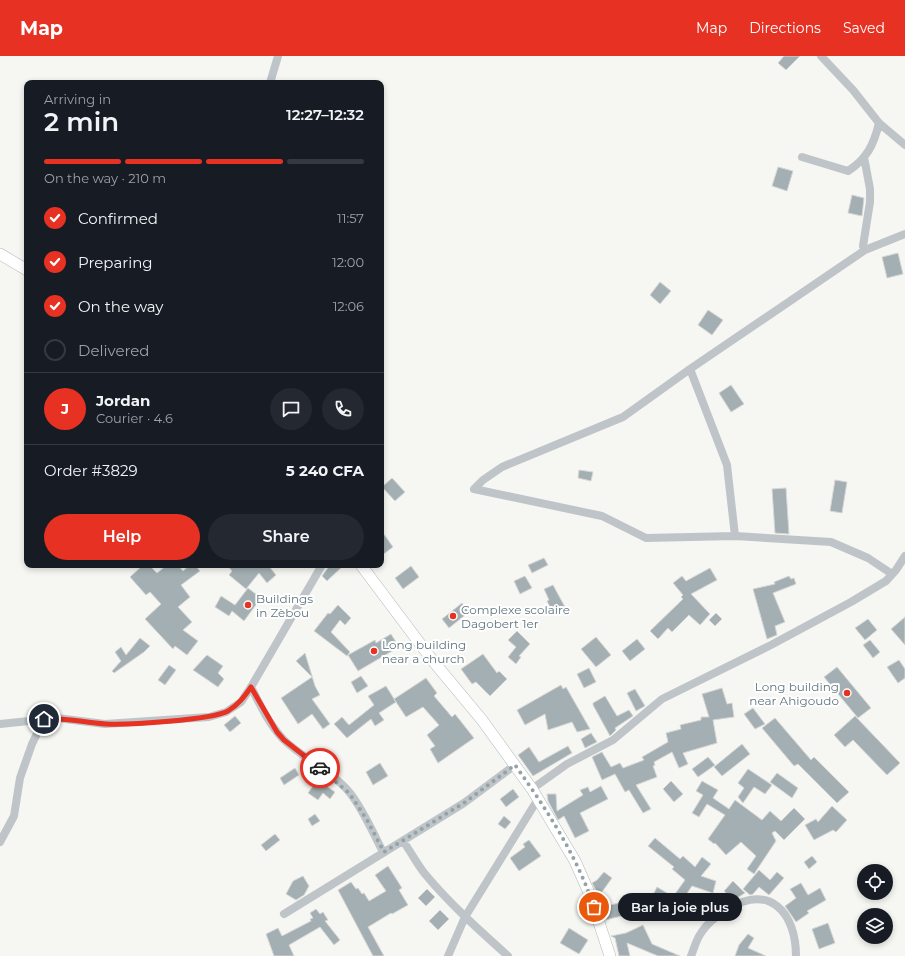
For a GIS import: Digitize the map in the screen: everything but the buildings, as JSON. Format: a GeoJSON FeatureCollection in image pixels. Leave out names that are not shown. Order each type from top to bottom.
{"type":"FeatureCollection","features":[{"type":"Feature","properties":{"kind":"street"},"geometry":{"type":"LineString","coordinates":[[271,80],[278,56]]}},
{"type":"Feature","properties":{"kind":"street"},"geometry":{"type":"LineString","coordinates":[[821,56],[853,90],[879,123],[905,145]]}},
{"type":"Feature","properties":{"kind":"street"},"geometry":{"type":"LineString","coordinates":[[802,157],[848,171],[856,166],[874,143],[879,123]]}},
{"type":"Feature","properties":{"kind":"street"},"geometry":{"type":"LineString","coordinates":[[864,157],[870,190],[870,202],[863,246],[865,250]]}},
{"type":"Feature","properties":{"kind":"street"},"geometry":{"type":"LineString","coordinates":[[892,574],[868,558],[831,542],[735,536],[646,538],[602,516],[474,489],[482,480],[502,467],[623,417],[690,369],[865,250],[905,234]]}},
{"type":"Feature","properties":{"kind":"street"},"geometry":{"type":"LineString","coordinates":[[0,254],[24,268]]}},
{"type":"Feature","properties":{"kind":"street"},"geometry":{"type":"LineString","coordinates":[[690,369],[727,465],[735,536]]}},
{"type":"Feature","properties":{"kind":"street"},"geometry":{"type":"LineString","coordinates":[[532,789],[567,764],[613,740],[662,699],[771,645],[851,602],[886,581],[905,556]]}},
{"type":"Feature","properties":{"kind":"street"},"geometry":{"type":"LineString","coordinates":[[0,724],[69,718],[105,724],[208,716],[226,712],[240,702],[251,687],[320,568]]}},
{"type":"Feature","properties":{"kind":"street"},"geometry":{"type":"LineString","coordinates":[[362,568],[433,661],[482,720],[532,789],[575,861],[590,895],[610,956]]}},
{"type":"Feature","properties":{"kind":"street"},"geometry":{"type":"LineString","coordinates":[[251,687],[268,719],[284,740],[340,782],[350,794],[367,820],[384,852]]}},
{"type":"Feature","properties":{"kind":"street"},"geometry":{"type":"LineString","coordinates":[[0,842],[14,816],[20,778],[32,744],[44,719]]}},
{"type":"Feature","properties":{"kind":"street"},"geometry":{"type":"LineString","coordinates":[[284,914],[464,803],[515,765]]}},
{"type":"Feature","properties":{"kind":"street"},"geometry":{"type":"LineString","coordinates":[[448,956],[465,917],[538,799]]}},
{"type":"Feature","properties":{"kind":"street"},"geometry":{"type":"LineString","coordinates":[[403,841],[424,872],[465,917],[508,956]]}},
{"type":"Feature","properties":{"kind":"street"},"geometry":{"type":"LineString","coordinates":[[691,956],[700,934],[711,921],[728,909],[746,900],[759,898],[770,902],[785,915],[791,924],[796,945],[796,956]]}},
{"type":"Feature","properties":{"kind":"way so far"},"geometry":{"type":"LineString","coordinates":[[320,768],[340,782],[350,794],[367,820],[384,852],[464,803],[515,765],[532,789],[575,861],[594,907]]}},
{"type":"Feature","properties":{"kind":"place","name":"Buildings in Zèbou"},"geometry":{"type":"Point","coordinates":[248,605]}},
{"type":"Feature","properties":{"kind":"place","name":"Complexe scolaire Dagobert 1er"},"geometry":{"type":"Point","coordinates":[453,616]}},
{"type":"Feature","properties":{"kind":"place","name":"Long building near a church"},"geometry":{"type":"Point","coordinates":[374,651]}},
{"type":"Feature","properties":{"kind":"place","name":"Long building near Ahigoudo"},"geometry":{"type":"Point","coordinates":[847,693]}},
{"type":"Feature","properties":{"kind":"place","name":"Bar la joie plus"},"geometry":{"type":"Point","coordinates":[594,907]}},
{"type":"Feature","properties":{"kind":"route"},"geometry":{"type":"LineString","coordinates":[[44,719],[69,718],[105,724],[208,716],[226,712],[240,702],[251,687],[277,732],[284,740],[320,768]]}}]}
